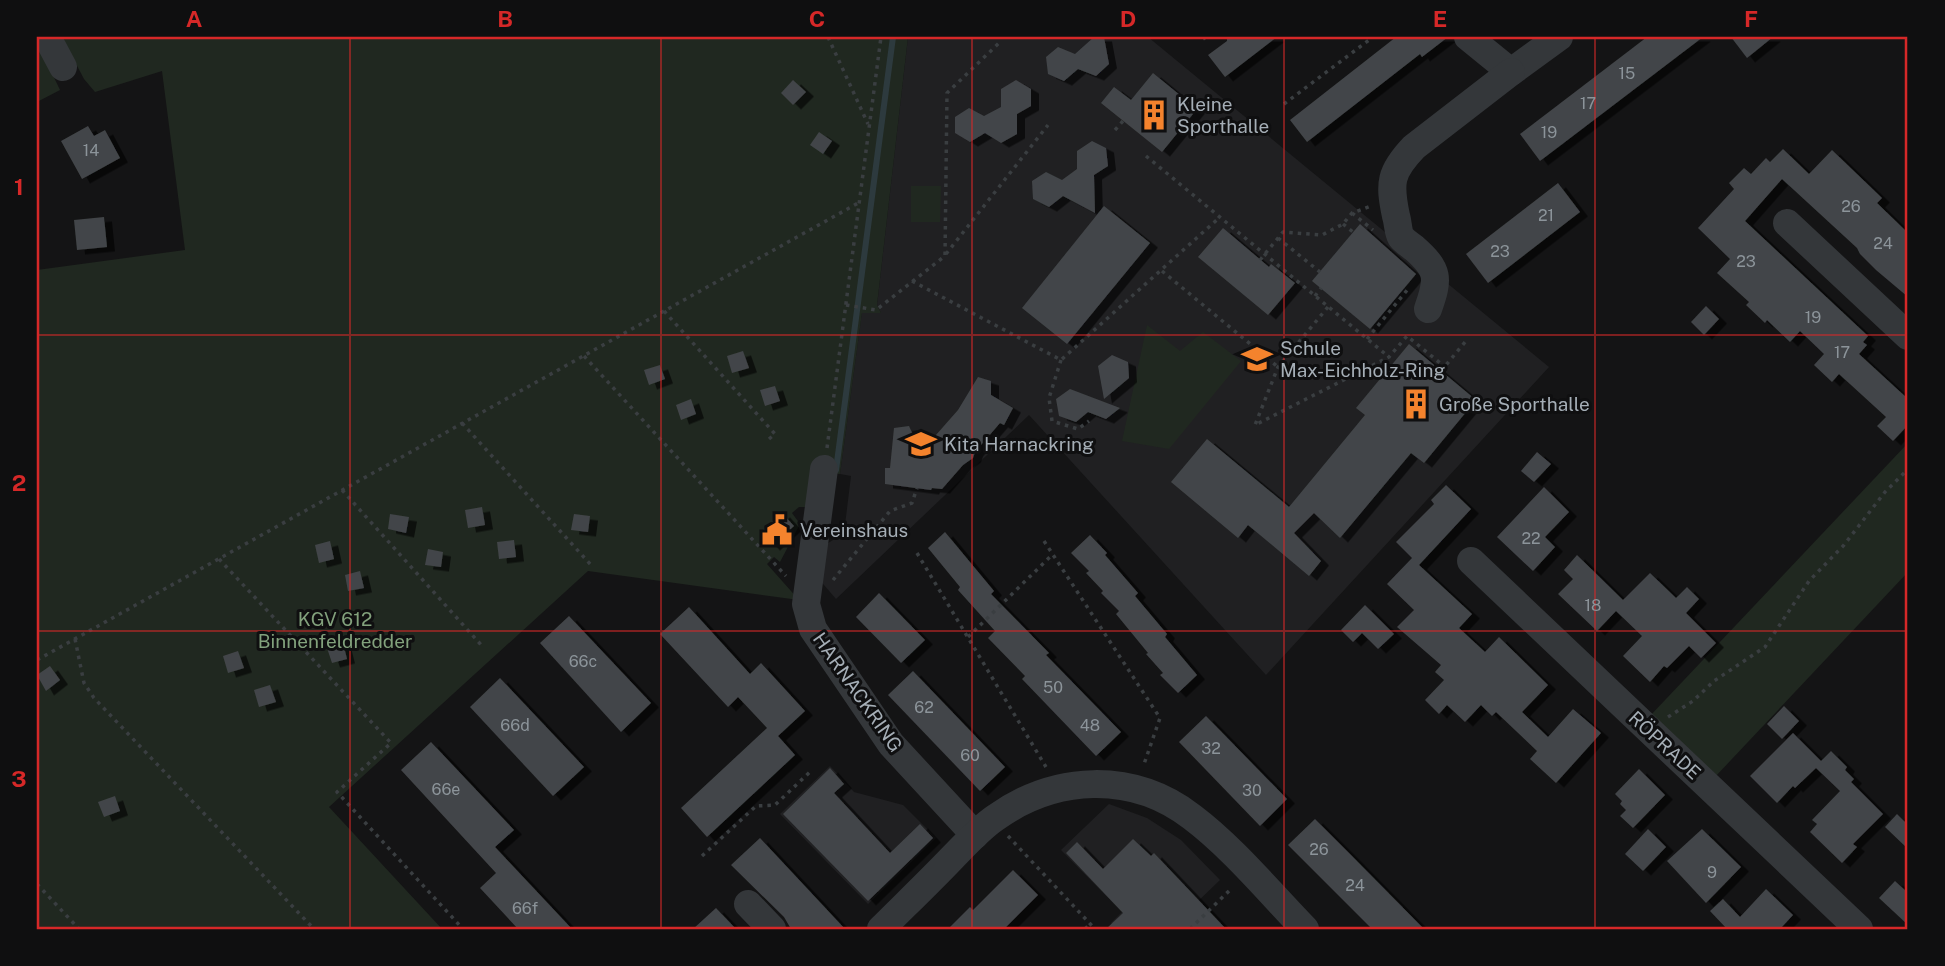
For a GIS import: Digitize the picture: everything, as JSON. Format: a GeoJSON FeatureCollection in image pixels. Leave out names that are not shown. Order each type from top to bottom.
{"type":"FeatureCollection","features":[{"type":"Feature","properties":{"kind":"street"},"geometry":{"type":"LineString","coordinates":[[47,37],[63,67]]}},
{"type":"Feature","properties":{"kind":"street"},"geometry":{"type":"LineString","coordinates":[[1468,37],[1511,72]]}},
{"type":"Feature","properties":{"kind":"street"},"geometry":{"type":"LineString","coordinates":[[1428,309],[1436,286],[1434,269],[1429,261],[1401,237],[1391,185],[1393,174],[1414,147],[1559,37]]}},
{"type":"Feature","properties":{"kind":"street"},"geometry":{"type":"LineString","coordinates":[[1787,223],[1908,336]]}},
{"type":"Feature","properties":{"kind":"street","name":"HARNACKRING"},"geometry":{"type":"LineString","coordinates":[[825,478],[818,536],[817,593],[806,608],[813,629],[879,729],[926,783]]}},
{"type":"Feature","properties":{"kind":"street"},"geometry":{"type":"LineString","coordinates":[[795,510],[818,536]]}},
{"type":"Feature","properties":{"kind":"street","name":"RÖPRADE"},"geometry":{"type":"LineString","coordinates":[[1471,561],[1859,929]]}},
{"type":"Feature","properties":{"kind":"street","name":"HARNACKRING"},"geometry":{"type":"LineString","coordinates":[[887,769],[910,773],[984,827]]}},
{"type":"Feature","properties":{"kind":"street"},"geometry":{"type":"LineString","coordinates":[[881,929],[984,827],[1016,804],[1058,787],[1098,784],[1135,789],[1170,803],[1190,815],[1305,929]]}},
{"type":"Feature","properties":{"kind":"street"},"geometry":{"type":"LineString","coordinates":[[748,904],[772,929]]}},
{"type":"Feature","properties":{"kind":"path"},"geometry":{"type":"LineString","coordinates":[[828,37],[870,126]]}},
{"type":"Feature","properties":{"kind":"path"},"geometry":{"type":"LineString","coordinates":[[825,478],[881,37]]}},
{"type":"Feature","properties":{"kind":"path"},"geometry":{"type":"LineString","coordinates":[[1284,104],[1373,37]]}},
{"type":"Feature","properties":{"kind":"path"},"geometry":{"type":"LineString","coordinates":[[945,256],[947,93],[999,43]]}},
{"type":"Feature","properties":{"kind":"path"},"geometry":{"type":"LineString","coordinates":[[1115,130],[1123,121]]}},
{"type":"Feature","properties":{"kind":"path"},"geometry":{"type":"LineString","coordinates":[[846,305],[876,310],[945,256],[1048,125]]}},
{"type":"Feature","properties":{"kind":"path"},"geometry":{"type":"LineString","coordinates":[[1146,156],[1389,357]]}},
{"type":"Feature","properties":{"kind":"path"},"geometry":{"type":"LineString","coordinates":[[1260,260],[1283,232],[1322,235],[1343,224],[1352,213],[1393,198]]}},
{"type":"Feature","properties":{"kind":"path"},"geometry":{"type":"LineString","coordinates":[[37,660],[860,202]]}},
{"type":"Feature","properties":{"kind":"path"},"geometry":{"type":"LineString","coordinates":[[1352,213],[1378,234]]}},
{"type":"Feature","properties":{"kind":"path"},"geometry":{"type":"LineString","coordinates":[[1089,421],[1078,429],[1052,421],[1049,398],[1061,360],[1220,218]]}},
{"type":"Feature","properties":{"kind":"path"},"geometry":{"type":"LineString","coordinates":[[1343,224],[1353,232]]}},
{"type":"Feature","properties":{"kind":"path"},"geometry":{"type":"LineString","coordinates":[[1278,238],[1320,272]]}},
{"type":"Feature","properties":{"kind":"path"},"geometry":{"type":"LineString","coordinates":[[1162,271],[1278,367]]}},
{"type":"Feature","properties":{"kind":"path"},"geometry":{"type":"LineString","coordinates":[[912,281],[1061,360]]}},
{"type":"Feature","properties":{"kind":"path"},"geometry":{"type":"LineString","coordinates":[[1367,339],[1415,281]]}},
{"type":"Feature","properties":{"kind":"path"},"geometry":{"type":"LineString","coordinates":[[1315,296],[1321,288]]}},
{"type":"Feature","properties":{"kind":"path"},"geometry":{"type":"LineString","coordinates":[[1328,307],[1278,367],[1255,425],[1389,357],[1407,337],[1443,369],[1465,341]]}},
{"type":"Feature","properties":{"kind":"path"},"geometry":{"type":"LineString","coordinates":[[664,311],[775,434],[769,439]]}},
{"type":"Feature","properties":{"kind":"path"},"geometry":{"type":"LineString","coordinates":[[584,356],[817,593],[890,511],[912,503],[917,488]]}},
{"type":"Feature","properties":{"kind":"path"},"geometry":{"type":"LineString","coordinates":[[462,423],[591,565]]}},
{"type":"Feature","properties":{"kind":"path"},"geometry":{"type":"LineString","coordinates":[[1650,731],[1662,718],[1687,706],[1723,675],[1765,647],[1809,580],[1849,539],[1885,492],[1908,469]]}},
{"type":"Feature","properties":{"kind":"path"},"geometry":{"type":"LineString","coordinates":[[342,490],[484,647]]}},
{"type":"Feature","properties":{"kind":"path"},"geometry":{"type":"LineString","coordinates":[[1044,541],[1160,718],[1135,789]]}},
{"type":"Feature","properties":{"kind":"path"},"geometry":{"type":"LineString","coordinates":[[917,553],[1058,787]]}},
{"type":"Feature","properties":{"kind":"path"},"geometry":{"type":"LineString","coordinates":[[968,637],[1053,554]]}},
{"type":"Feature","properties":{"kind":"path"},"geometry":{"type":"LineString","coordinates":[[219,559],[391,743],[337,792],[463,929]]}},
{"type":"Feature","properties":{"kind":"path"},"geometry":{"type":"LineString","coordinates":[[75,639],[84,682],[94,698],[314,929]]}},
{"type":"Feature","properties":{"kind":"path"},"geometry":{"type":"LineString","coordinates":[[702,856],[756,806],[775,805],[811,770]]}},
{"type":"Feature","properties":{"kind":"path"},"geometry":{"type":"LineString","coordinates":[[984,827],[1095,929]]}},
{"type":"Feature","properties":{"kind":"path"},"geometry":{"type":"LineString","coordinates":[[1190,929],[1249,872]]}},
{"type":"Feature","properties":{"kind":"path"},"geometry":{"type":"LineString","coordinates":[[37,884],[79,929]]}},
{"type":"Feature","properties":{"kind":"path"},"geometry":{"type":"LineString","coordinates":[[1085,929],[1090,924]]}},
{"type":"Feature","properties":{"kind":"shaded area","name":"Schule Max-Eichholz-Ring"},"geometry":{"type":"Polygon","coordinates":[[[908,37],[1148,37],[1549,367],[1266,675],[1029,415],[836,599],[818,578],[822,547],[844,533],[851,476],[840,474],[862,312],[881,313],[877,305],[908,37]]]}},
{"type":"Feature","properties":{"kind":"shaded area"},"geometry":{"type":"Polygon","coordinates":[[[830,766],[854,792],[903,805],[936,838],[868,904],[780,814],[830,766]]]}},
{"type":"Feature","properties":{"kind":"shaded area"},"geometry":{"type":"Polygon","coordinates":[[[1109,804],[1147,818],[1181,840],[1220,880],[1169,929],[1117,929],[1111,923],[1122,912],[1061,850],[1109,804]]]}},
{"type":"Feature","properties":{"kind":"green space","name":"KGV 612 Binnenfeldredder"},"geometry":{"type":"Polygon","coordinates":[[[62,37],[908,37],[877,305],[881,313],[862,313],[840,474],[816,472],[811,507],[799,507],[792,513],[800,524],[780,562],[774,557],[767,564],[799,600],[588,571],[329,807],[442,929],[37,929],[37,270],[185,250],[162,71],[95,92],[84,79],[62,37]]]}},
{"type":"Feature","properties":{"kind":"green space"},"geometry":{"type":"Polygon","coordinates":[[[37,42],[60,90],[37,102],[37,42]]]}},
{"type":"Feature","properties":{"kind":"green space"},"geometry":{"type":"Polygon","coordinates":[[[911,186],[941,186],[940,222],[911,222],[911,186]]]}},
{"type":"Feature","properties":{"kind":"green space"},"geometry":{"type":"Polygon","coordinates":[[[1147,325],[1180,351],[1203,332],[1241,361],[1169,449],[1122,441],[1147,325]]]}},
{"type":"Feature","properties":{"kind":"green space"},"geometry":{"type":"Polygon","coordinates":[[[1908,443],[1908,572],[1715,777],[1649,717],[1908,443]]]}},
{"type":"Feature","properties":{"kind":"building"},"geometry":{"type":"Polygon","coordinates":[[[1094,37],[1104,37],[1109,64],[1096,76],[1078,69],[1064,81],[1048,74],[1046,57],[1058,47],[1075,54],[1094,37]]]}},
{"type":"Feature","properties":{"kind":"building"},"geometry":{"type":"Polygon","coordinates":[[[1227,37],[1277,37],[1225,77],[1208,55],[1227,41],[1227,37]]]}},
{"type":"Feature","properties":{"kind":"building"},"geometry":{"type":"Polygon","coordinates":[[[1396,37],[1448,37],[1422,57],[1420,54],[1307,142],[1290,120],[1396,37]]]}},
{"type":"Feature","properties":{"kind":"building"},"geometry":{"type":"Polygon","coordinates":[[[1647,37],[1703,37],[1540,161],[1520,134],[1647,37]]]}},
{"type":"Feature","properties":{"kind":"building"},"geometry":{"type":"Polygon","coordinates":[[[1731,37],[1773,37],[1747,58],[1731,37]]]}},
{"type":"Feature","properties":{"kind":"building","name":"Kleine Sporthalle"},"geometry":{"type":"Polygon","coordinates":[[[1153,73],[1197,109],[1162,152],[1101,103],[1114,87],[1131,100],[1153,73]]]}},
{"type":"Feature","properties":{"kind":"building"},"geometry":{"type":"Polygon","coordinates":[[[793,80],[806,92],[793,105],[781,93],[793,80]]]}},
{"type":"Feature","properties":{"kind":"building"},"geometry":{"type":"Polygon","coordinates":[[[1016,80],[1031,89],[1031,106],[1017,114],[1017,134],[1001,143],[985,133],[970,142],[955,133],[955,117],[969,108],[984,116],[1001,107],[1001,89],[1016,80]]]}},
{"type":"Feature","properties":{"kind":"building"},"geometry":{"type":"Polygon","coordinates":[[[88,126],[94,136],[105,130],[120,158],[82,179],[61,141],[88,126]]]}},
{"type":"Feature","properties":{"kind":"building"},"geometry":{"type":"Polygon","coordinates":[[[819,132],[832,141],[823,154],[810,145],[819,132]]]}},
{"type":"Feature","properties":{"kind":"building"},"geometry":{"type":"Polygon","coordinates":[[[1092,141],[1106,148],[1108,166],[1094,175],[1095,213],[1063,196],[1049,207],[1033,199],[1032,181],[1046,172],[1062,180],[1077,169],[1077,151],[1092,141]]]}},
{"type":"Feature","properties":{"kind":"building"},"geometry":{"type":"Polygon","coordinates":[[[1783,149],[1809,174],[1832,150],[1882,198],[1877,203],[1908,233],[1908,297],[1876,270],[1857,248],[1782,179],[1745,221],[1868,336],[1863,342],[1867,345],[1859,354],[1908,399],[1908,425],[1893,441],[1877,426],[1886,417],[1839,374],[1832,382],[1814,365],[1824,354],[1800,331],[1790,342],[1746,305],[1749,302],[1717,273],[1730,259],[1698,228],[1734,189],[1729,183],[1744,168],[1751,174],[1766,158],[1770,162],[1783,149]]]}},
{"type":"Feature","properties":{"kind":"building"},"geometry":{"type":"Polygon","coordinates":[[[1558,183],[1580,212],[1488,283],[1466,254],[1558,183]]]}},
{"type":"Feature","properties":{"kind":"building"},"geometry":{"type":"Polygon","coordinates":[[[1104,206],[1150,243],[1067,344],[1022,308],[1104,206]]]}},
{"type":"Feature","properties":{"kind":"building"},"geometry":{"type":"Polygon","coordinates":[[[104,217],[107,247],[77,250],[74,220],[104,217]]]}},
{"type":"Feature","properties":{"kind":"building"},"geometry":{"type":"Polygon","coordinates":[[[1360,224],[1416,274],[1370,329],[1312,281],[1360,224]]]}},
{"type":"Feature","properties":{"kind":"building"},"geometry":{"type":"Polygon","coordinates":[[[1223,228],[1269,267],[1271,264],[1295,283],[1268,315],[1198,257],[1223,228]]]}},
{"type":"Feature","properties":{"kind":"building"},"geometry":{"type":"Polygon","coordinates":[[[1706,306],[1719,319],[1704,335],[1691,322],[1706,306]]]}},
{"type":"Feature","properties":{"kind":"building"},"geometry":{"type":"Polygon","coordinates":[[[1409,344],[1476,400],[1424,463],[1411,453],[1340,538],[1314,513],[1294,533],[1321,561],[1309,576],[1248,525],[1238,538],[1171,482],[1207,439],[1289,507],[1365,415],[1356,408],[1409,344]]]}},
{"type":"Feature","properties":{"kind":"building"},"geometry":{"type":"Polygon","coordinates":[[[743,351],[749,368],[732,373],[727,356],[743,351]]]}},
{"type":"Feature","properties":{"kind":"building"},"geometry":{"type":"Polygon","coordinates":[[[1112,355],[1128,362],[1129,378],[1104,399],[1098,366],[1112,355]]]}},
{"type":"Feature","properties":{"kind":"building"},"geometry":{"type":"Polygon","coordinates":[[[660,365],[665,379],[649,385],[644,370],[660,365]]]}},
{"type":"Feature","properties":{"kind":"building"},"geometry":{"type":"Polygon","coordinates":[[[978,377],[991,381],[991,395],[1013,408],[1004,425],[1000,423],[973,458],[963,465],[942,489],[885,484],[885,468],[890,468],[894,428],[909,426],[921,452],[958,410],[978,377]]]}},
{"type":"Feature","properties":{"kind":"building"},"geometry":{"type":"Polygon","coordinates":[[[775,386],[780,401],[765,406],[760,390],[775,386]]]}},
{"type":"Feature","properties":{"kind":"building"},"geometry":{"type":"Polygon","coordinates":[[[1070,389],[1120,408],[1106,419],[1088,412],[1076,422],[1059,416],[1056,399],[1070,389]]]}},
{"type":"Feature","properties":{"kind":"building"},"geometry":{"type":"Polygon","coordinates":[[[691,399],[696,414],[681,420],[676,405],[691,399]]]}},
{"type":"Feature","properties":{"kind":"building"},"geometry":{"type":"Polygon","coordinates":[[[1537,452],[1551,464],[1534,482],[1521,471],[1537,452]]]}},
{"type":"Feature","properties":{"kind":"building"},"geometry":{"type":"Polygon","coordinates":[[[1446,485],[1471,509],[1419,565],[1472,614],[1459,628],[1485,652],[1499,637],[1548,685],[1522,712],[1548,737],[1573,709],[1601,733],[1556,783],[1530,759],[1537,751],[1496,712],[1492,716],[1481,705],[1465,722],[1447,705],[1439,714],[1425,700],[1444,680],[1435,672],[1441,665],[1397,627],[1414,610],[1387,584],[1412,558],[1396,542],[1434,504],[1431,500],[1446,485]]]}},
{"type":"Feature","properties":{"kind":"building"},"geometry":{"type":"Polygon","coordinates":[[[1544,487],[1569,512],[1545,537],[1555,547],[1533,571],[1497,537],[1544,487]]]}},
{"type":"Feature","properties":{"kind":"building"},"geometry":{"type":"Polygon","coordinates":[[[482,507],[485,525],[468,528],[465,510],[482,507]]]}},
{"type":"Feature","properties":{"kind":"building","name":"Vereinshaus"},"geometry":{"type":"Polygon","coordinates":[[[782,513],[794,526],[772,546],[760,533],[782,513]]]}},
{"type":"Feature","properties":{"kind":"building"},"geometry":{"type":"Polygon","coordinates":[[[390,514],[409,517],[406,533],[388,529],[390,514]]]}},
{"type":"Feature","properties":{"kind":"building"},"geometry":{"type":"Polygon","coordinates":[[[574,514],[590,516],[588,532],[571,530],[574,514]]]}},
{"type":"Feature","properties":{"kind":"building"},"geometry":{"type":"Polygon","coordinates":[[[945,532],[994,591],[991,594],[1121,732],[1096,756],[1022,679],[1025,676],[988,638],[995,631],[958,590],[960,587],[928,548],[945,532]]]}},
{"type":"Feature","properties":{"kind":"building"},"geometry":{"type":"Polygon","coordinates":[[[1090,535],[1138,593],[1135,596],[1197,675],[1178,693],[1160,675],[1163,673],[1116,614],[1119,611],[1086,573],[1089,571],[1071,553],[1090,535]]]}},
{"type":"Feature","properties":{"kind":"building"},"geometry":{"type":"Polygon","coordinates":[[[514,540],[516,557],[499,559],[497,542],[514,540]]]}},
{"type":"Feature","properties":{"kind":"building"},"geometry":{"type":"Polygon","coordinates":[[[330,541],[334,559],[319,563],[315,545],[330,541]]]}},
{"type":"Feature","properties":{"kind":"building"},"geometry":{"type":"Polygon","coordinates":[[[428,549],[443,552],[441,567],[425,565],[428,549]]]}},
{"type":"Feature","properties":{"kind":"building"},"geometry":{"type":"Polygon","coordinates":[[[1577,555],[1623,600],[1650,573],[1676,598],[1687,587],[1699,599],[1686,613],[1716,643],[1701,658],[1689,646],[1667,668],[1664,666],[1650,682],[1623,656],[1642,636],[1616,611],[1597,631],[1558,594],[1573,579],[1564,570],[1577,555]]]}},
{"type":"Feature","properties":{"kind":"building"},"geometry":{"type":"Polygon","coordinates":[[[360,571],[364,588],[348,591],[345,575],[360,571]]]}},
{"type":"Feature","properties":{"kind":"building"},"geometry":{"type":"Polygon","coordinates":[[[879,593],[925,640],[901,663],[856,617],[879,593]]]}},
{"type":"Feature","properties":{"kind":"building"},"geometry":{"type":"Polygon","coordinates":[[[1365,605],[1394,634],[1378,649],[1362,633],[1353,642],[1341,630],[1365,605]]]}},
{"type":"Feature","properties":{"kind":"building"},"geometry":{"type":"Polygon","coordinates":[[[689,607],[750,674],[761,663],[805,711],[778,736],[795,755],[707,837],[681,808],[767,728],[738,697],[728,707],[660,634],[689,607]]]}},
{"type":"Feature","properties":{"kind":"building"},"geometry":{"type":"Polygon","coordinates":[[[569,616],[651,703],[621,732],[540,643],[569,616]]]}},
{"type":"Feature","properties":{"kind":"building"},"geometry":{"type":"Polygon","coordinates":[[[343,643],[347,659],[332,663],[327,648],[343,643]]]}},
{"type":"Feature","properties":{"kind":"building"},"geometry":{"type":"Polygon","coordinates":[[[238,651],[244,668],[228,673],[223,656],[238,651]]]}},
{"type":"Feature","properties":{"kind":"building"},"geometry":{"type":"Polygon","coordinates":[[[50,666],[60,680],[46,691],[37,675],[50,666]]]}},
{"type":"Feature","properties":{"kind":"building"},"geometry":{"type":"Polygon","coordinates":[[[913,671],[1005,767],[980,791],[888,695],[913,671]]]}},
{"type":"Feature","properties":{"kind":"building"},"geometry":{"type":"Polygon","coordinates":[[[500,678],[584,767],[553,796],[470,707],[500,678]]]}},
{"type":"Feature","properties":{"kind":"building"},"geometry":{"type":"Polygon","coordinates":[[[270,685],[276,702],[259,707],[254,690],[270,685]]]}},
{"type":"Feature","properties":{"kind":"building"},"geometry":{"type":"Polygon","coordinates":[[[1784,706],[1799,721],[1782,739],[1767,724],[1784,706]]]}},
{"type":"Feature","properties":{"kind":"building"},"geometry":{"type":"Polygon","coordinates":[[[1206,716],[1287,799],[1260,826],[1179,742],[1206,716]]]}},
{"type":"Feature","properties":{"kind":"building"},"geometry":{"type":"Polygon","coordinates":[[[1793,733],[1821,761],[1831,751],[1847,767],[1845,770],[1854,779],[1851,782],[1883,814],[1853,844],[1857,847],[1842,863],[1810,832],[1817,824],[1812,820],[1840,791],[1816,768],[1777,803],[1750,776],[1793,733]]]}},
{"type":"Feature","properties":{"kind":"building"},"geometry":{"type":"Polygon","coordinates":[[[431,742],[514,830],[495,847],[572,929],[518,929],[480,888],[496,873],[401,770],[431,742]]]}},
{"type":"Feature","properties":{"kind":"building"},"geometry":{"type":"Polygon","coordinates":[[[830,768],[844,784],[834,793],[890,853],[920,824],[933,838],[868,901],[783,814],[830,768]]]}},
{"type":"Feature","properties":{"kind":"building"},"geometry":{"type":"Polygon","coordinates":[[[1639,769],[1665,795],[1633,828],[1620,816],[1626,810],[1615,794],[1639,769]]]}},
{"type":"Feature","properties":{"kind":"building"},"geometry":{"type":"Polygon","coordinates":[[[115,796],[120,811],[104,817],[98,802],[115,796]]]}},
{"type":"Feature","properties":{"kind":"building"},"geometry":{"type":"Polygon","coordinates":[[[1897,814],[1908,825],[1908,849],[1885,827],[1897,814]]]}},
{"type":"Feature","properties":{"kind":"building"},"geometry":{"type":"Polygon","coordinates":[[[1315,819],[1424,929],[1372,929],[1288,845],[1315,819]]]}},
{"type":"Feature","properties":{"kind":"building"},"geometry":{"type":"Polygon","coordinates":[[[1648,829],[1666,847],[1643,871],[1625,854],[1648,829]]]}},
{"type":"Feature","properties":{"kind":"building"},"geometry":{"type":"Polygon","coordinates":[[[1702,829],[1741,867],[1706,903],[1667,861],[1702,829]]]}},
{"type":"Feature","properties":{"kind":"building"},"geometry":{"type":"Polygon","coordinates":[[[760,838],[845,929],[791,929],[784,917],[731,865],[760,838]]]}},
{"type":"Feature","properties":{"kind":"building"},"geometry":{"type":"Polygon","coordinates":[[[1133,839],[1151,856],[1154,853],[1226,929],[1106,929],[1123,913],[1066,853],[1077,842],[1103,869],[1133,839]]]}},
{"type":"Feature","properties":{"kind":"building"},"geometry":{"type":"Polygon","coordinates":[[[1013,870],[1038,895],[1004,929],[948,929],[970,907],[973,910],[1013,870]]]}},
{"type":"Feature","properties":{"kind":"building"},"geometry":{"type":"Polygon","coordinates":[[[1895,881],[1908,893],[1908,925],[1879,898],[1895,881]]]}},
{"type":"Feature","properties":{"kind":"building"},"geometry":{"type":"Polygon","coordinates":[[[1766,889],[1793,915],[1780,929],[1727,929],[1710,911],[1723,899],[1740,917],[1766,889]]]}},
{"type":"Feature","properties":{"kind":"building"},"geometry":{"type":"Polygon","coordinates":[[[716,908],[736,929],[693,929],[716,908]]]}},
{"type":"Feature","properties":{"kind":"waterway"},"geometry":{"type":"LineString","coordinates":[[836,470],[893,37]]}},
{"type":"Feature","properties":{"kind":"place","name":"Kleine Sporthalle"},"geometry":{"type":"Point","coordinates":[1154,115]}},
{"type":"Feature","properties":{"kind":"place","name":"Schule Max-Eichholz-Ring"},"geometry":{"type":"Point","coordinates":[1257,359]}},
{"type":"Feature","properties":{"kind":"place","name":"Große Sporthalle"},"geometry":{"type":"Point","coordinates":[1416,404]}},
{"type":"Feature","properties":{"kind":"place","name":"Kita Harnackring"},"geometry":{"type":"Point","coordinates":[921,444]}},
{"type":"Feature","properties":{"kind":"place","name":"Vereinshaus"},"geometry":{"type":"Point","coordinates":[777,530]}}]}
